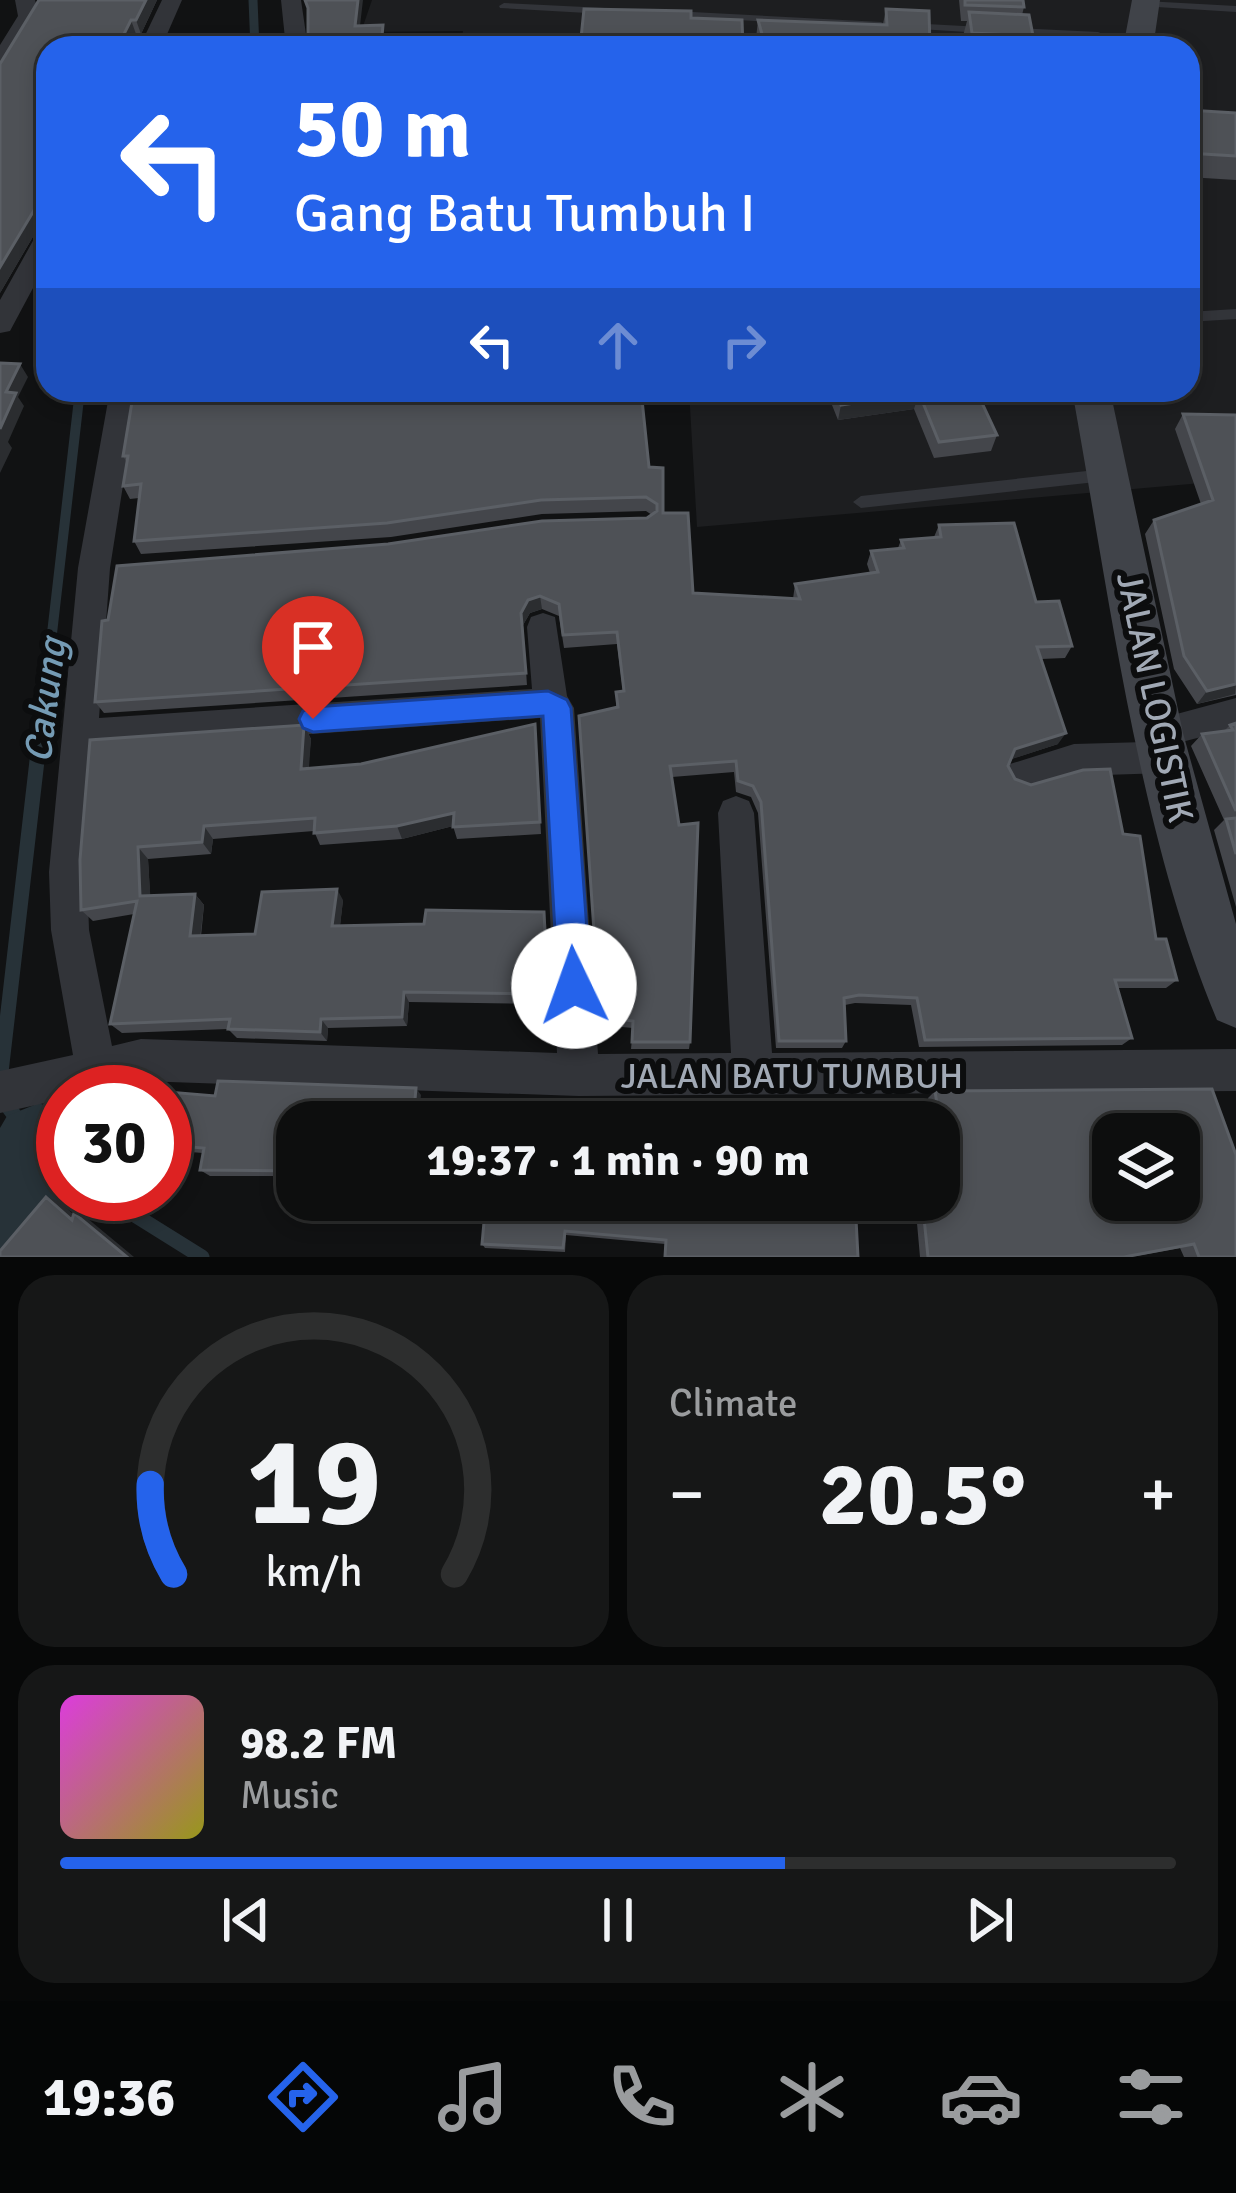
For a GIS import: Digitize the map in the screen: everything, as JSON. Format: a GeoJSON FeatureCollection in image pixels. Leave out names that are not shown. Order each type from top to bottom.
{"type":"FeatureCollection","features":[{"type":"Feature","properties":{"kind":"main road"},"geometry":{"type":"LineString","coordinates":[[1138,36],[1145,2]]}},
{"type":"Feature","properties":{"kind":"main road","name":"JALAN LOGISTIK"},"geometry":{"type":"LineString","coordinates":[[1094,402],[1162,745],[1205,911],[1236,1001]]}},
{"type":"Feature","properties":{"kind":"street"},"geometry":{"type":"LineString","coordinates":[[0,6],[22,0],[29,16],[0,63]]}},
{"type":"Feature","properties":{"kind":"street"},"geometry":{"type":"LineString","coordinates":[[156,36],[172,0]]}},
{"type":"Feature","properties":{"kind":"street"},"geometry":{"type":"LineString","coordinates":[[291,0],[296,36]]}},
{"type":"Feature","properties":{"kind":"street"},"geometry":{"type":"LineString","coordinates":[[0,324],[36,258]]}},
{"type":"Feature","properties":{"kind":"street"},"geometry":{"type":"LineString","coordinates":[[96,1065],[70,930],[68,872],[78,736],[106,568],[123,402]]}},
{"type":"Feature","properties":{"kind":"street"},"geometry":{"type":"LineString","coordinates":[[543,627],[554,706],[579,1076]]}},
{"type":"Feature","properties":{"kind":"street"},"geometry":{"type":"LineString","coordinates":[[78,736],[554,706]]}},
{"type":"Feature","properties":{"kind":"street"},"geometry":{"type":"LineString","coordinates":[[1023,775],[1074,760],[1162,745],[1236,713]]}},
{"type":"Feature","properties":{"kind":"street"},"geometry":{"type":"LineString","coordinates":[[736,813],[752,1075]]}},
{"type":"Feature","properties":{"kind":"street","name":"JALAN BATU TUMBUH"},"geometry":{"type":"LineString","coordinates":[[114,1065],[141,1060],[579,1076],[1236,1070]]}},
{"type":"Feature","properties":{"kind":"street","name":"JALAN BATU TUMBUH"},"geometry":{"type":"LineString","coordinates":[[0,1092],[36,1084]]}},
{"type":"Feature","properties":{"kind":"lane"},"geometry":{"type":"LineString","coordinates":[[1145,2],[1236,9]]}},
{"type":"Feature","properties":{"kind":"lane"},"geometry":{"type":"LineString","coordinates":[[505,6],[621,12]]}},
{"type":"Feature","properties":{"kind":"lane"},"geometry":{"type":"LineString","coordinates":[[667,14],[1101,36]]}},
{"type":"Feature","properties":{"kind":"lane"},"geometry":{"type":"LineString","coordinates":[[1200,316],[1236,314]]}},
{"type":"Feature","properties":{"kind":"lane"},"geometry":{"type":"LineString","coordinates":[[861,502],[1110,474]]}},
{"type":"Feature","properties":{"kind":"shaded area"},"geometry":{"type":"Polygon","coordinates":[[[372,0],[1236,0],[1236,480],[697,527],[690,402],[1200,402],[1200,36],[361,32],[372,0]]]}},
{"type":"Feature","properties":{"kind":"building"},"geometry":{"type":"Polygon","coordinates":[[[39,0],[146,0],[123,36],[36,36],[36,207],[0,267],[0,64],[39,0]]]}},
{"type":"Feature","properties":{"kind":"building"},"geometry":{"type":"Polygon","coordinates":[[[305,0],[358,0],[355,26],[383,25],[382,36],[299,36],[308,35],[305,0]]]}},
{"type":"Feature","properties":{"kind":"building"},"geometry":{"type":"Polygon","coordinates":[[[965,0],[1023,0],[1024,7],[965,5],[965,0]]]}},
{"type":"Feature","properties":{"kind":"building"},"geometry":{"type":"Polygon","coordinates":[[[584,9],[691,11],[691,18],[742,20],[743,36],[581,36],[584,9]]]}},
{"type":"Feature","properties":{"kind":"building"},"geometry":{"type":"Polygon","coordinates":[[[886,9],[929,11],[930,36],[763,36],[758,20],[887,25],[886,9]]]}},
{"type":"Feature","properties":{"kind":"building"},"geometry":{"type":"Polygon","coordinates":[[[969,12],[1029,15],[1033,36],[972,33],[969,12]]]}},
{"type":"Feature","properties":{"kind":"building"},"geometry":{"type":"Polygon","coordinates":[[[1200,111],[1236,113],[1236,156],[1200,154],[1200,111]]]}},
{"type":"Feature","properties":{"kind":"building"},"geometry":{"type":"Polygon","coordinates":[[[0,363],[20,364],[6,392],[16,393],[0,429],[0,363]]]}},
{"type":"Feature","properties":{"kind":"building"},"geometry":{"type":"Polygon","coordinates":[[[132,402],[642,402],[649,467],[663,468],[663,513],[688,513],[693,593],[800,599],[795,584],[878,572],[871,551],[904,548],[901,540],[941,537],[939,525],[1014,523],[1036,602],[1059,601],[1072,646],[1037,647],[1066,733],[1015,749],[1008,766],[1015,779],[1031,785],[1083,770],[1110,769],[1123,834],[1140,836],[1156,939],[1166,939],[1177,980],[1115,980],[1132,1038],[925,1040],[917,998],[859,995],[844,998],[846,1041],[779,1041],[761,802],[753,786],[738,781],[736,761],[670,766],[679,825],[698,823],[690,1042],[632,1042],[633,1021],[600,1017],[579,716],[618,707],[616,692],[624,691],[617,632],[563,635],[559,604],[540,596],[528,600],[521,613],[526,673],[95,702],[102,621],[108,620],[117,566],[388,544],[542,521],[647,518],[657,511],[657,504],[646,497],[541,500],[387,523],[134,541],[141,484],[123,486],[128,456],[123,456],[132,402]]]}},
{"type":"Feature","properties":{"kind":"building"},"geometry":{"type":"Polygon","coordinates":[[[923,402],[982,402],[997,435],[939,442],[923,402]]]}},
{"type":"Feature","properties":{"kind":"building"},"geometry":{"type":"Polygon","coordinates":[[[1183,414],[1236,415],[1236,684],[1207,691],[1184,656],[1154,520],[1213,500],[1183,414]]]}},
{"type":"Feature","properties":{"kind":"building"},"geometry":{"type":"Polygon","coordinates":[[[1236,723],[1236,811],[1202,734],[1233,730],[1230,725],[1236,723]]]}},
{"type":"Feature","properties":{"kind":"building"},"geometry":{"type":"Polygon","coordinates":[[[535,724],[540,822],[453,827],[454,813],[397,826],[314,833],[315,818],[204,826],[202,842],[138,847],[140,896],[195,894],[190,936],[255,934],[262,892],[337,889],[332,926],[424,924],[426,910],[544,912],[548,994],[404,992],[402,1017],[321,1019],[320,1032],[228,1029],[230,1019],[110,1024],[137,901],[81,910],[80,860],[90,740],[304,725],[301,769],[361,764],[535,724]]]}},
{"type":"Feature","properties":{"kind":"building"},"geometry":{"type":"Polygon","coordinates":[[[1236,818],[1236,854],[1226,819],[1236,818]]]}},
{"type":"Feature","properties":{"kind":"building"},"geometry":{"type":"Polygon","coordinates":[[[218,1081],[416,1088],[415,1101],[276,1101],[276,1171],[200,1170],[204,1148],[192,1147],[192,1094],[215,1096],[218,1081]]]}},
{"type":"Feature","properties":{"kind":"building"},"geometry":{"type":"Polygon","coordinates":[[[1212,1089],[1236,1155],[1236,1257],[1199,1257],[1194,1244],[1124,1257],[928,1257],[924,1221],[960,1221],[960,1101],[937,1101],[935,1091],[1212,1089]]]}},
{"type":"Feature","properties":{"kind":"building"},"geometry":{"type":"Polygon","coordinates":[[[36,1209],[36,1221],[84,1221],[127,1257],[0,1257],[36,1209]]]}},
{"type":"Feature","properties":{"kind":"building"},"geometry":{"type":"Polygon","coordinates":[[[484,1221],[856,1221],[858,1257],[665,1257],[666,1240],[565,1231],[563,1248],[482,1244],[484,1221]]]}},
{"type":"Feature","properties":{"kind":"waterway","name":"Cakung"},"geometry":{"type":"LineString","coordinates":[[253,0],[254,36]]}},
{"type":"Feature","properties":{"kind":"waterway","name":"Cakung"},"geometry":{"type":"LineString","coordinates":[[41,729],[79,402]]}},
{"type":"Feature","properties":{"kind":"waterway","name":"Cakung"},"geometry":{"type":"LineString","coordinates":[[0,1081],[41,726]]}},
{"type":"Feature","properties":{"kind":"waterway","name":"Cakung"},"geometry":{"type":"LineString","coordinates":[[0,1096],[36,1144]]}},
{"type":"Feature","properties":{"kind":"waterway"},"geometry":{"type":"LineString","coordinates":[[0,1215],[36,1153]]}},
{"type":"Feature","properties":{"kind":"waterway","name":"Cakung"},"geometry":{"type":"LineString","coordinates":[[144,1221],[202,1257]]}},
{"type":"Feature","properties":{"kind":"route"},"geometry":{"type":"LineString","coordinates":[[313,719],[548,703],[557,708],[574,986]]}}]}
